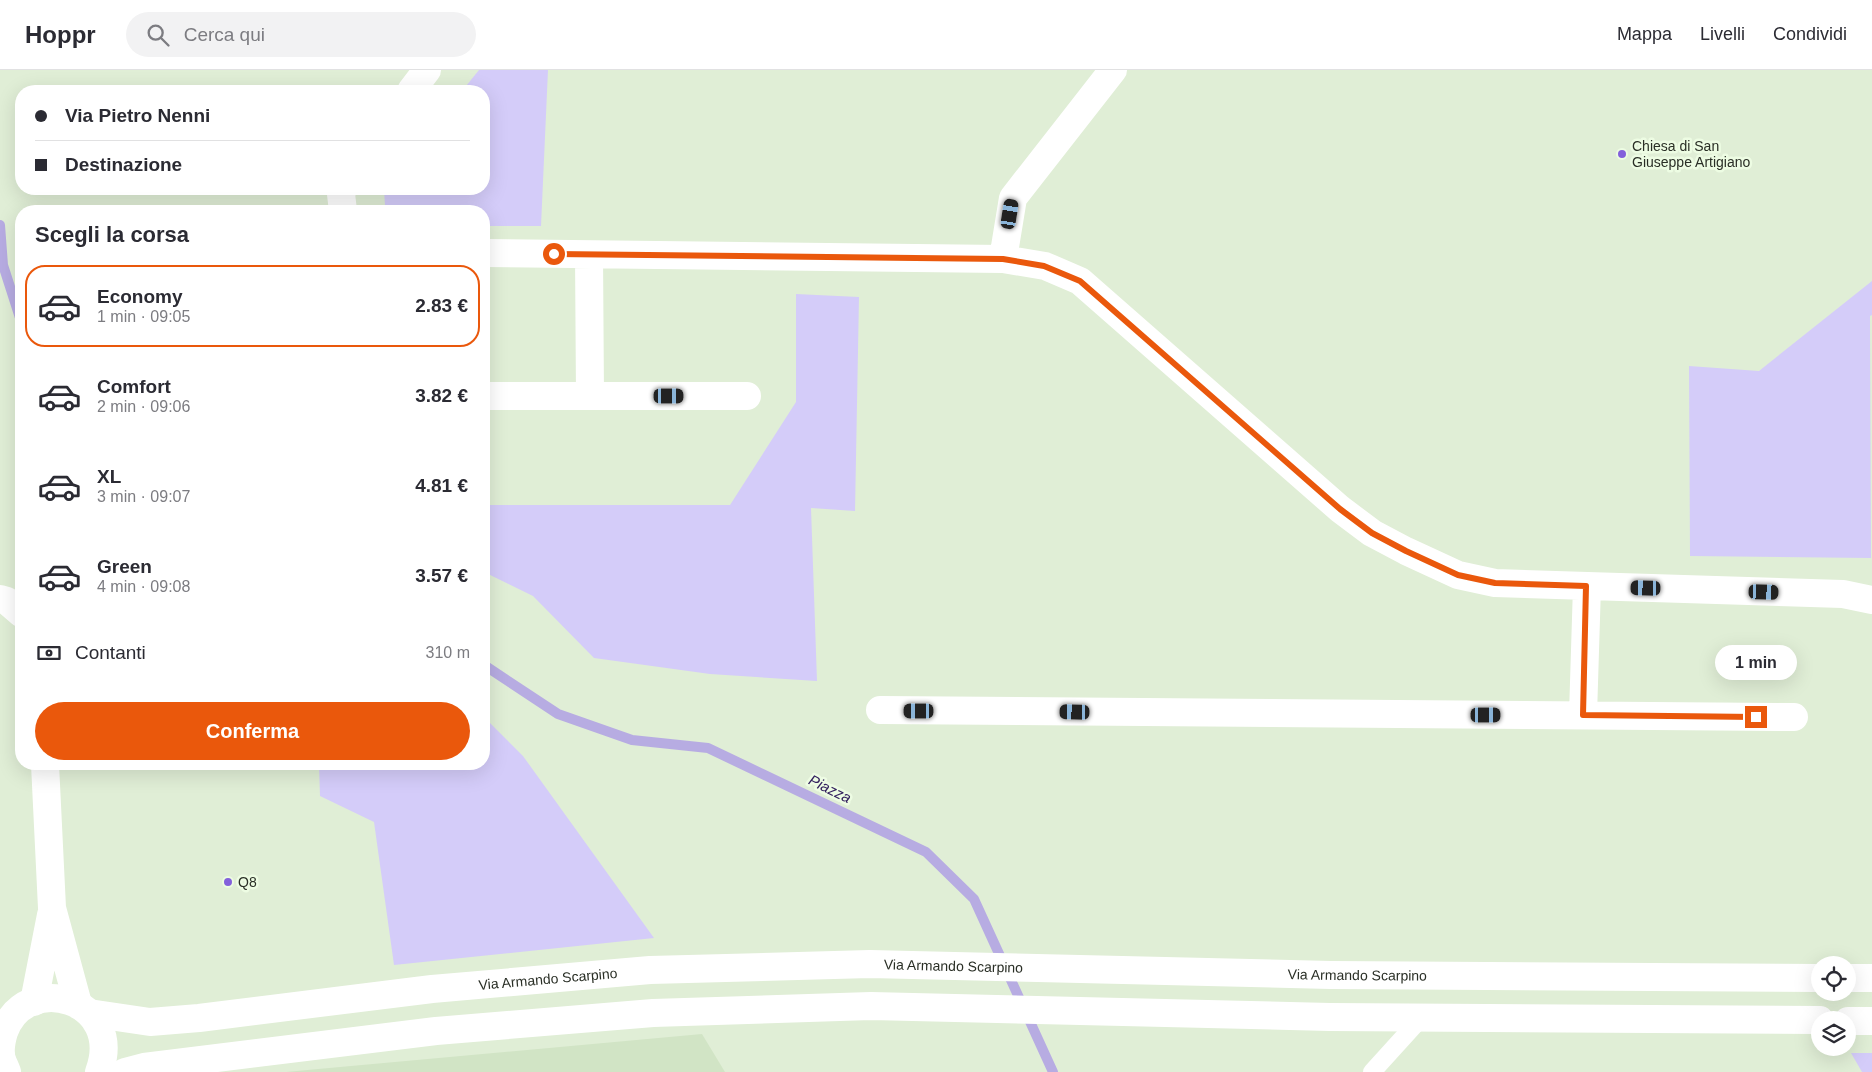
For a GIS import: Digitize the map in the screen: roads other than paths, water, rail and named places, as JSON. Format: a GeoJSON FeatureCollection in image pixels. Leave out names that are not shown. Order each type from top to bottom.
{"type":"FeatureCollection","features":[{"type":"Feature","properties":{"kind":"street"},"geometry":{"type":"LineString","coordinates":[[416,85],[427,70]]}},
{"type":"Feature","properties":{"kind":"street"},"geometry":{"type":"LineString","coordinates":[[1003,259],[1012,198],[1114,70]]}},
{"type":"Feature","properties":{"kind":"street"},"geometry":{"type":"LineString","coordinates":[[490,253],[1003,259],[1044,266],[1080,281],[1340,509],[1372,533],[1458,575],[1495,583],[1843,594],[1872,600]]}},
{"type":"Feature","properties":{"kind":"street"},"geometry":{"type":"LineString","coordinates":[[589,255],[590,396]]}},
{"type":"Feature","properties":{"kind":"street"},"geometry":{"type":"LineString","coordinates":[[490,396],[748,396]]}},
{"type":"Feature","properties":{"kind":"street"},"geometry":{"type":"LineString","coordinates":[[1583,715],[1586,586]]}},
{"type":"Feature","properties":{"kind":"street"},"geometry":{"type":"LineString","coordinates":[[0,599],[7,601],[15,608]]}},
{"type":"Feature","properties":{"kind":"street"},"geometry":{"type":"LineString","coordinates":[[880,710],[1794,717]]}},
{"type":"Feature","properties":{"kind":"street"},"geometry":{"type":"LineString","coordinates":[[45,770],[52,908],[84,1008],[100,1026],[104,1042],[104,1057],[99,1072]]}},
{"type":"Feature","properties":{"kind":"street"},"geometry":{"type":"LineString","coordinates":[[7,1072],[1,1055],[1,1041],[6,1026],[16,1013],[52,908]]}},
{"type":"Feature","properties":{"kind":"street","name":"Via Armando Scarpino"},"geometry":{"type":"LineString","coordinates":[[16,1013],[45,998],[66,999],[84,1008],[150,1022],[200,1018],[432,989],[650,970],[870,964],[1340,975],[1811,978]]}},
{"type":"Feature","properties":{"kind":"street"},"geometry":{"type":"LineString","coordinates":[[1856,978],[1872,978]]}},
{"type":"Feature","properties":{"kind":"street"},"geometry":{"type":"LineString","coordinates":[[125,1072],[144,1067],[436,1031],[653,1013],[871,1006],[1421,1018],[1811,1020]]}},
{"type":"Feature","properties":{"kind":"street"},"geometry":{"type":"LineString","coordinates":[[1856,1020],[1872,1021]]}},
{"type":"Feature","properties":{"kind":"lane"},"geometry":{"type":"LineString","coordinates":[[1372,1072],[1421,1018]]}},
{"type":"Feature","properties":{"kind":"waterway","name":"Piazza"},"geometry":{"type":"LineString","coordinates":[[0,225],[3,265],[15,302]]}},
{"type":"Feature","properties":{"kind":"waterway","name":"Piazza"},"geometry":{"type":"LineString","coordinates":[[490,669],[558,714],[632,740],[708,748],[926,852],[974,899],[1053,1072]]}},
{"type":"Feature","properties":{"kind":"place","name":"Chiesa di San Giuseppe Artigiano"},"geometry":{"type":"Point","coordinates":[1622,154]}},
{"type":"Feature","properties":{"kind":"place","name":"Q8"},"geometry":{"type":"Point","coordinates":[228,882]}}]}
